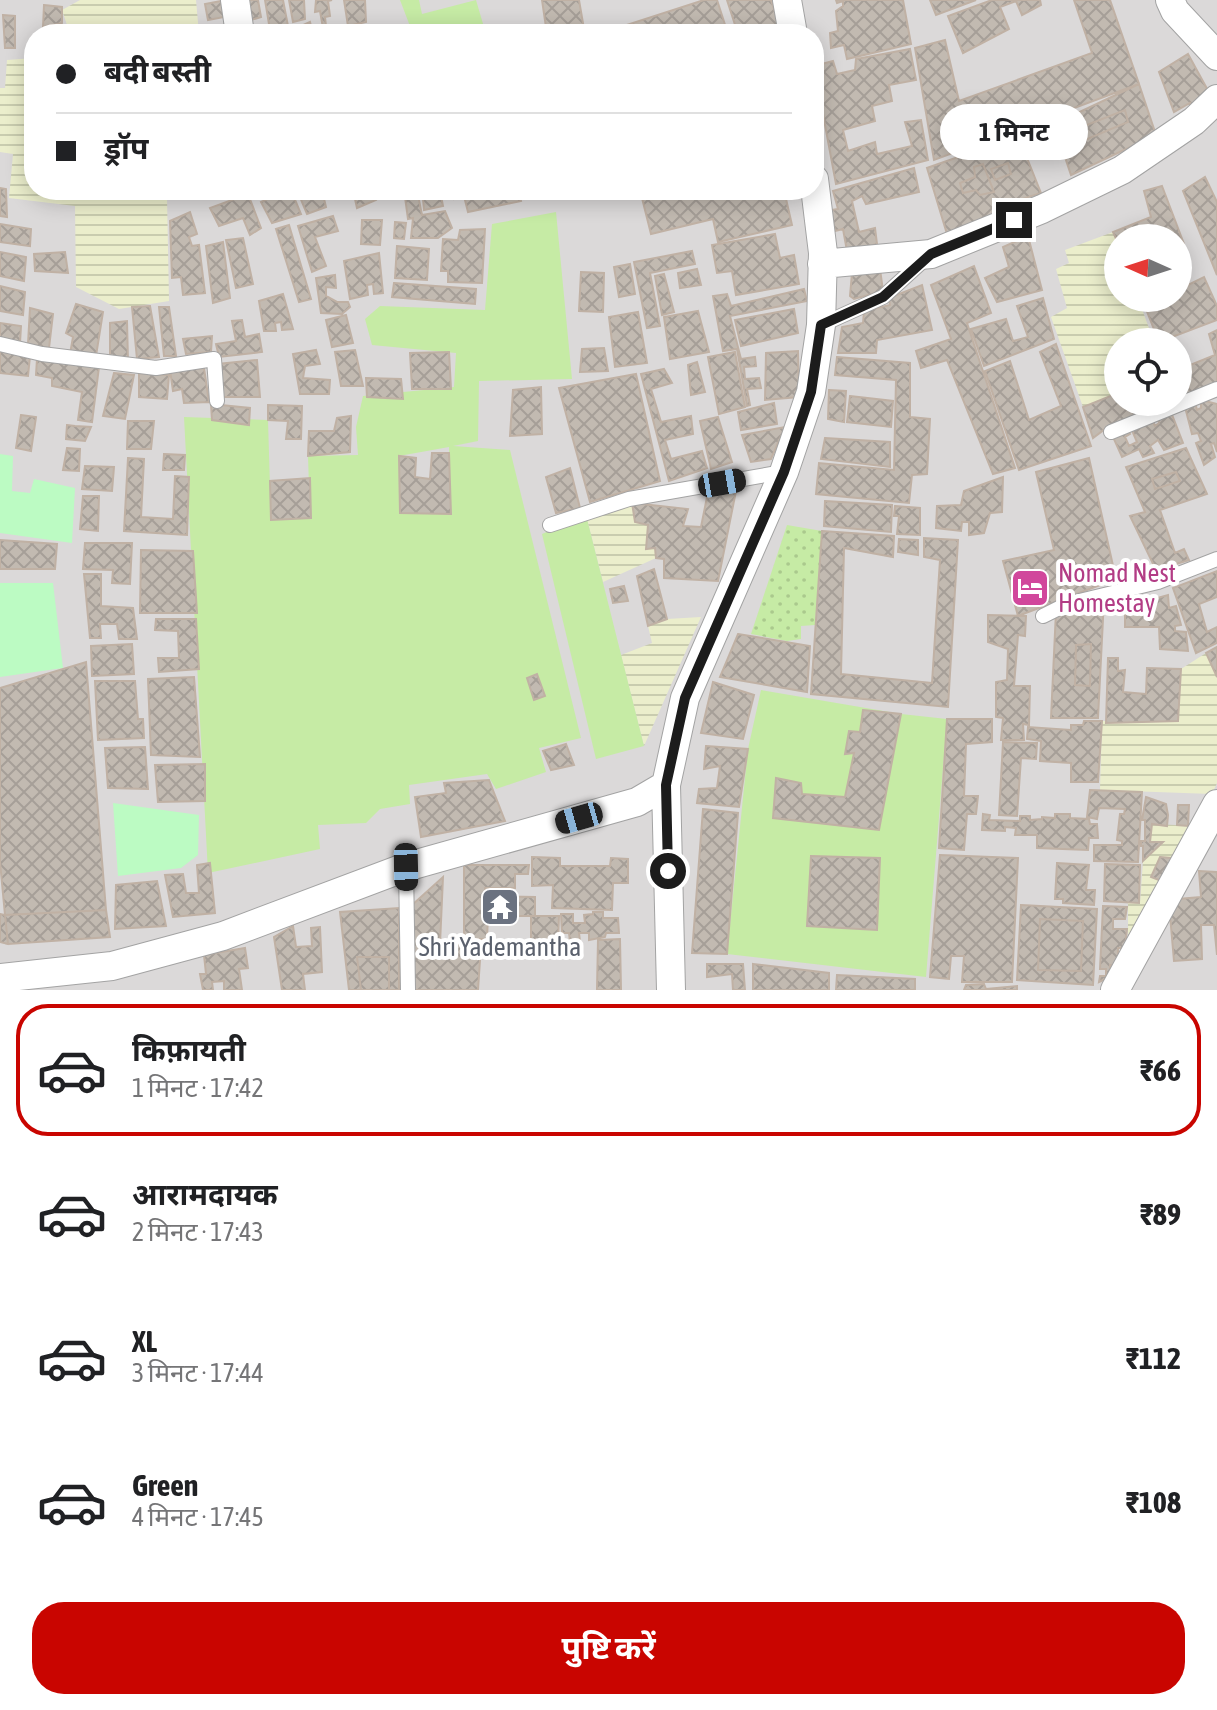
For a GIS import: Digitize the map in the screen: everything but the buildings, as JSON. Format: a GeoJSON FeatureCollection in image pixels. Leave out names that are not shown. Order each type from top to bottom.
{"type":"FeatureCollection","features":[{"type":"Feature","properties":{"kind":"street"},"geometry":{"type":"LineString","coordinates":[[235,0],[239,24]]}},
{"type":"Feature","properties":{"kind":"street"},"geometry":{"type":"LineString","coordinates":[[787,0],[791,24]]}},
{"type":"Feature","properties":{"kind":"street"},"geometry":{"type":"LineString","coordinates":[[1170,0],[1175,11],[1217,56]]}},
{"type":"Feature","properties":{"kind":"street"},"geometry":{"type":"LineString","coordinates":[[822,264],[931,254],[1042,209],[1122,170],[1194,121],[1217,99]]}},
{"type":"Feature","properties":{"kind":"street"},"geometry":{"type":"LineString","coordinates":[[671,990],[666,785],[685,698],[784,472],[811,392],[821,325],[823,253],[817,200]]}},
{"type":"Feature","properties":{"kind":"street"},"geometry":{"type":"LineString","coordinates":[[0,978],[112,966],[223,936],[406,867],[637,802],[666,785]]}},
{"type":"Feature","properties":{"kind":"street"},"geometry":{"type":"LineString","coordinates":[[1115,990],[1217,804]]}},
{"type":"Feature","properties":{"kind":"lane"},"geometry":{"type":"LineString","coordinates":[[821,325],[883,297],[931,254]]}},
{"type":"Feature","properties":{"kind":"lane"},"geometry":{"type":"LineString","coordinates":[[0,344],[42,354],[156,368],[214,359],[217,401]]}},
{"type":"Feature","properties":{"kind":"lane"},"geometry":{"type":"LineString","coordinates":[[1111,432],[1217,389]]}},
{"type":"Feature","properties":{"kind":"lane"},"geometry":{"type":"LineString","coordinates":[[550,525],[629,499],[784,472]]}},
{"type":"Feature","properties":{"kind":"lane"},"geometry":{"type":"LineString","coordinates":[[1043,616],[1067,604],[1158,582],[1217,559]]}},
{"type":"Feature","properties":{"kind":"lane"},"geometry":{"type":"LineString","coordinates":[[406,867],[408,990]]}},
{"type":"Feature","properties":{"kind":"shaded area"},"geometry":{"type":"Polygon","coordinates":[[[0,0],[1217,0],[1217,990],[0,990],[0,0]]]}},
{"type":"Feature","properties":{"kind":"green space"},"geometry":{"type":"Polygon","coordinates":[[[80,0],[196,0],[198,24],[67,24],[62,10],[80,0]]]}},
{"type":"Feature","properties":{"kind":"green space"},"geometry":{"type":"Polygon","coordinates":[[[400,0],[419,0],[422,14],[476,0],[483,24],[409,24],[400,0]]]}},
{"type":"Feature","properties":{"kind":"green space"},"geometry":{"type":"Polygon","coordinates":[[[24,59],[24,200],[9,198],[13,154],[0,152],[0,88],[5,88],[7,60],[24,59]]]}},
{"type":"Feature","properties":{"kind":"green space"},"geometry":{"type":"Polygon","coordinates":[[[26,200],[167,200],[169,301],[119,309],[76,287],[75,206],[26,200]]]}},
{"type":"Feature","properties":{"kind":"green space"},"geometry":{"type":"Polygon","coordinates":[[[556,212],[572,379],[479,381],[478,441],[453,446],[510,450],[581,738],[539,748],[546,772],[496,789],[487,774],[409,785],[410,804],[380,809],[366,823],[318,825],[320,849],[208,873],[184,417],[268,420],[271,520],[310,518],[308,456],[358,455],[356,427],[363,396],[454,387],[456,353],[372,345],[365,319],[380,306],[485,310],[492,224],[556,212]],[[449,447],[399,456],[400,513],[450,514],[449,447]]]}},
{"type":"Feature","properties":{"kind":"green space"},"geometry":{"type":"Polygon","coordinates":[[[1104,235],[1104,312],[1143,312],[1149,328],[1104,328],[1104,399],[1083,407],[1051,317],[1067,308],[1056,269],[1069,263],[1065,250],[1104,235]]]}},
{"type":"Feature","properties":{"kind":"green space"},"geometry":{"type":"Polygon","coordinates":[[[0,454],[13,456],[12,491],[30,493],[34,479],[75,488],[72,543],[0,533],[0,454]]]}},
{"type":"Feature","properties":{"kind":"green space"},"geometry":{"type":"Polygon","coordinates":[[[632,503],[635,522],[648,525],[646,548],[655,548],[656,558],[603,582],[586,515],[632,503]]]}},
{"type":"Feature","properties":{"kind":"green space"},"geometry":{"type":"Polygon","coordinates":[[[586,515],[644,746],[596,759],[542,534],[586,515]]]}},
{"type":"Feature","properties":{"kind":"green space"},"geometry":{"type":"Polygon","coordinates":[[[787,525],[822,531],[815,625],[801,626],[801,639],[787,641],[751,634],[787,525]]]}},
{"type":"Feature","properties":{"kind":"green space"},"geometry":{"type":"Polygon","coordinates":[[[0,583],[53,583],[63,668],[0,677],[0,583]]]}},
{"type":"Feature","properties":{"kind":"green space"},"geometry":{"type":"Polygon","coordinates":[[[701,617],[644,746],[621,655],[652,643],[648,626],[667,619],[701,617]]]}},
{"type":"Feature","properties":{"kind":"green space"},"geometry":{"type":"Polygon","coordinates":[[[1206,653],[1217,677],[1217,783],[1212,794],[1100,790],[1102,721],[1178,721],[1181,669],[1206,653]]]}},
{"type":"Feature","properties":{"kind":"green space"},"geometry":{"type":"Polygon","coordinates":[[[761,690],[947,719],[926,977],[727,954],[748,749],[761,690]]]}},
{"type":"Feature","properties":{"kind":"green space"},"geometry":{"type":"Polygon","coordinates":[[[113,803],[199,815],[198,855],[181,868],[118,876],[113,803]]]}},
{"type":"Feature","properties":{"kind":"green space"},"geometry":{"type":"Polygon","coordinates":[[[1152,824],[1199,826],[1128,955],[1128,902],[1140,903],[1143,861],[1163,843],[1150,842],[1152,824]]]}},
{"type":"Feature","properties":{"kind":"place","name":"Nomad Nest Homestay"},"geometry":{"type":"Point","coordinates":[1030,588]}},
{"type":"Feature","properties":{"kind":"place","name":"Shri Yademantha"},"geometry":{"type":"Point","coordinates":[500,907]}},
{"type":"Feature","properties":{"kind":"route"},"geometry":{"type":"LineString","coordinates":[[668,871],[666,785],[685,698],[784,472],[811,392],[821,325],[883,297],[931,254],[1014,220]]}}]}
